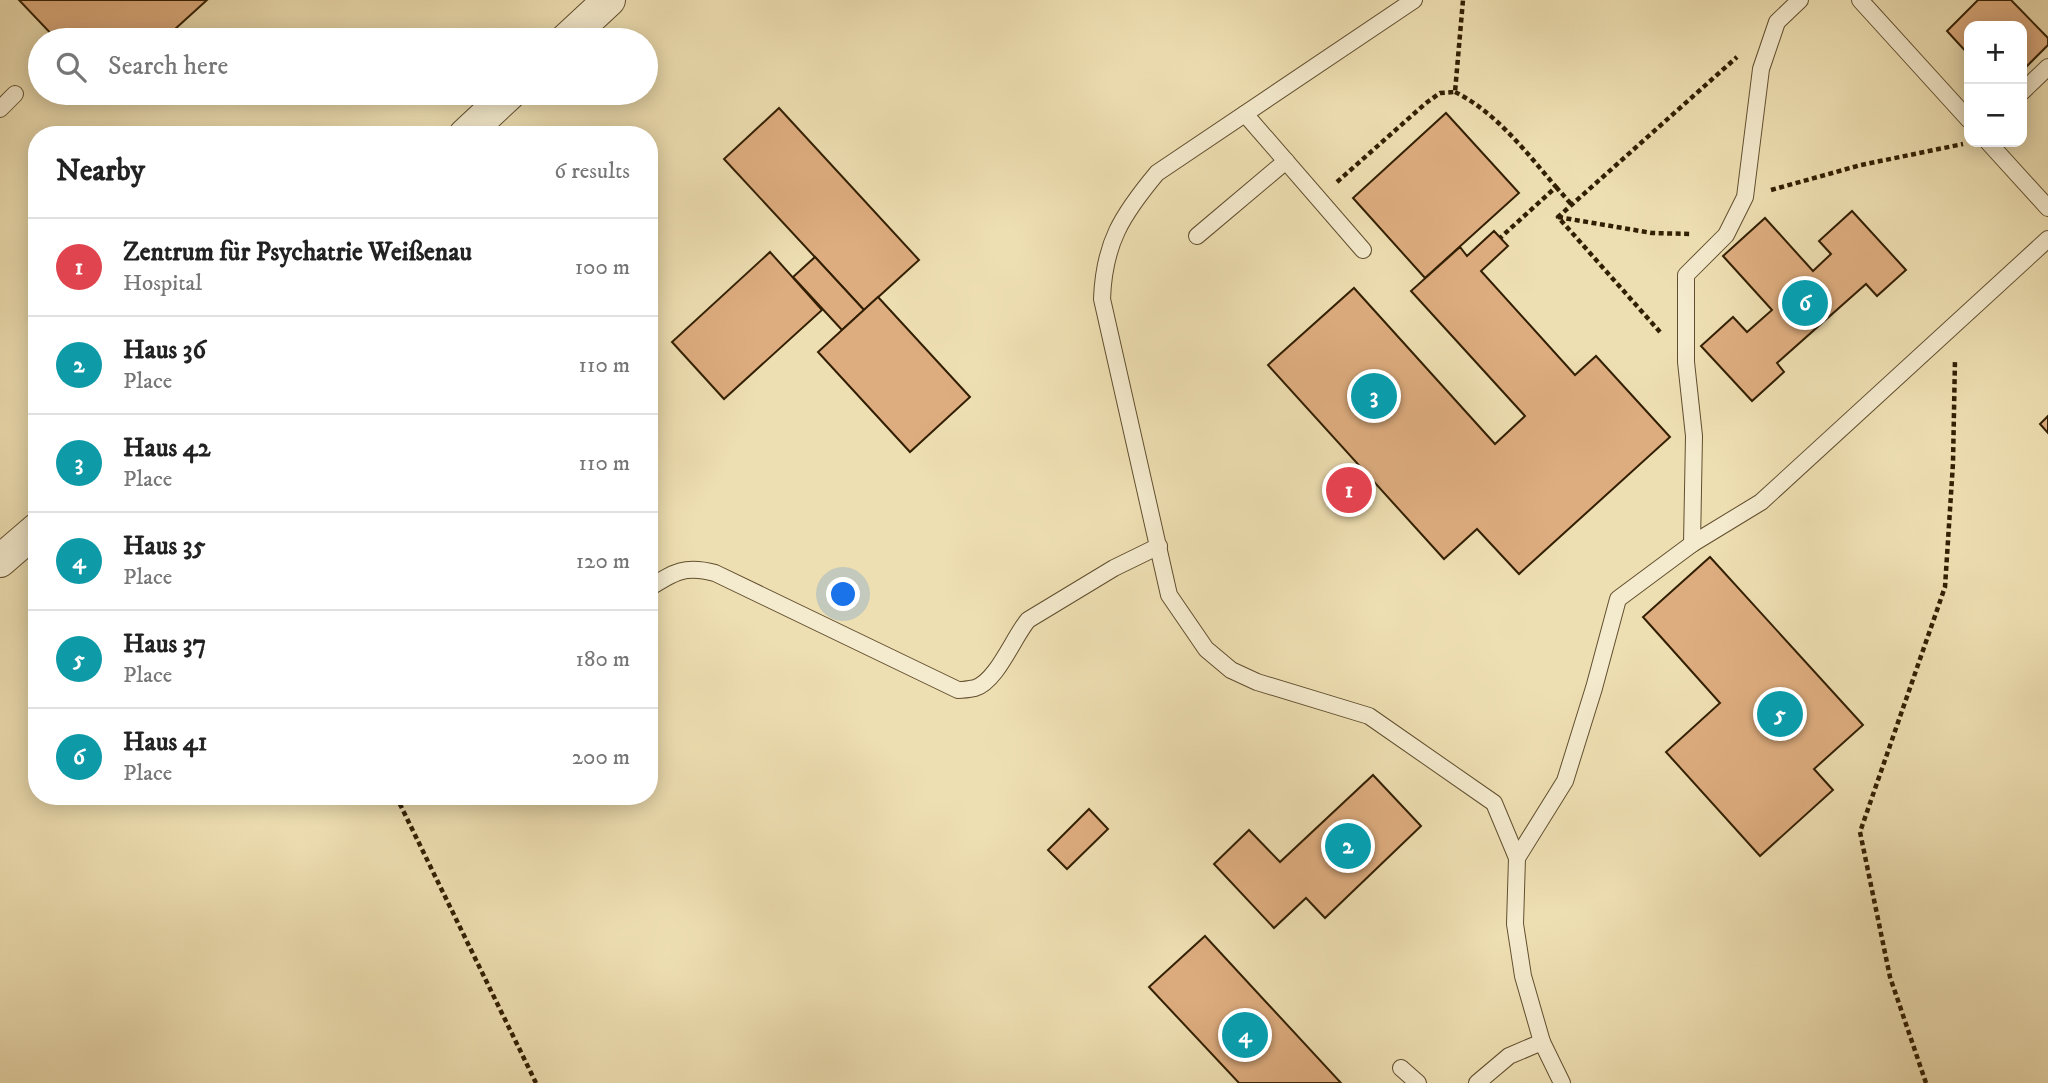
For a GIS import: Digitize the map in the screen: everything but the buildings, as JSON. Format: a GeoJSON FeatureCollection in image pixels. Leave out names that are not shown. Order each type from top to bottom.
{"type":"FeatureCollection","features":[{"type":"Feature","properties":{"kind":"street"},"geometry":{"type":"LineString","coordinates":[[579,28],[609,0]]}},
{"type":"Feature","properties":{"kind":"street"},"geometry":{"type":"LineString","coordinates":[[475,126],[497,105]]}},
{"type":"Feature","properties":{"kind":"street"},"geometry":{"type":"LineString","coordinates":[[0,561],[28,536]]}},
{"type":"Feature","properties":{"kind":"lane"},"geometry":{"type":"LineString","coordinates":[[1414,0],[1157,173],[1128,210],[1112,239],[1103,268],[1102,299],[1169,596],[1206,649],[1231,670],[1369,716],[1494,803],[1517,858],[1515,924],[1523,976],[1542,1042],[1562,1083]]}},
{"type":"Feature","properties":{"kind":"lane"},"geometry":{"type":"LineString","coordinates":[[1692,544],[1694,436],[1686,362],[1686,275],[1727,235],[1745,197],[1761,69],[1777,22],[1800,0]]}},
{"type":"Feature","properties":{"kind":"lane"},"geometry":{"type":"LineString","coordinates":[[1860,0],[1964,114]]}},
{"type":"Feature","properties":{"kind":"lane"},"geometry":{"type":"LineString","coordinates":[[2027,87],[2048,66]]}},
{"type":"Feature","properties":{"kind":"lane"},"geometry":{"type":"LineString","coordinates":[[0,109],[15,94]]}},
{"type":"Feature","properties":{"kind":"lane"},"geometry":{"type":"LineString","coordinates":[[1245,114],[1363,250]]}},
{"type":"Feature","properties":{"kind":"lane"},"geometry":{"type":"LineString","coordinates":[[1993,147],[2048,208]]}},
{"type":"Feature","properties":{"kind":"lane"},"geometry":{"type":"LineString","coordinates":[[1197,236],[1286,161]]}},
{"type":"Feature","properties":{"kind":"lane"},"geometry":{"type":"LineString","coordinates":[[1517,858],[1565,780],[1618,599],[1692,544],[1761,502],[2048,239]]}},
{"type":"Feature","properties":{"kind":"lane"},"geometry":{"type":"LineString","coordinates":[[658,582],[674,572],[697,568],[715,573],[958,690],[977,688],[992,676],[1028,620],[1114,568],[1159,546]]}},
{"type":"Feature","properties":{"kind":"lane"},"geometry":{"type":"LineString","coordinates":[[1477,1083],[1509,1056],[1542,1042]]}},
{"type":"Feature","properties":{"kind":"lane"},"geometry":{"type":"LineString","coordinates":[[1401,1068],[1418,1083]]}},
{"type":"Feature","properties":{"kind":"path"},"geometry":{"type":"LineString","coordinates":[[1455,92],[1463,0]]}},
{"type":"Feature","properties":{"kind":"path"},"geometry":{"type":"LineString","coordinates":[[1558,217],[1777,22]]}},
{"type":"Feature","properties":{"kind":"path"},"geometry":{"type":"LineString","coordinates":[[1319,198],[1426,103],[1440,93],[1455,92],[1490,115],[1572,205]]}},
{"type":"Feature","properties":{"kind":"path"},"geometry":{"type":"LineString","coordinates":[[1745,197],[1861,165],[1964,143]]}},
{"type":"Feature","properties":{"kind":"path"},"geometry":{"type":"LineString","coordinates":[[1500,238],[1556,187]]}},
{"type":"Feature","properties":{"kind":"path"},"geometry":{"type":"LineString","coordinates":[[1558,217],[1653,233],[1727,235]]}},
{"type":"Feature","properties":{"kind":"path"},"geometry":{"type":"LineString","coordinates":[[1558,217],[1686,362]]}},
{"type":"Feature","properties":{"kind":"path"},"geometry":{"type":"LineString","coordinates":[[1926,1083],[1890,977],[1860,832],[1945,587],[1954,463],[1955,324]]}},
{"type":"Feature","properties":{"kind":"path"},"geometry":{"type":"LineString","coordinates":[[400,805],[536,1083]]}},
{"type":"Feature","properties":{"kind":"place","name":"Haus 41"},"geometry":{"type":"Point","coordinates":[1805,303]}},
{"type":"Feature","properties":{"kind":"place","name":"Haus 42"},"geometry":{"type":"Point","coordinates":[1374,396]}},
{"type":"Feature","properties":{"kind":"place","name":"Zentrum für Psychatrie Weißenau"},"geometry":{"type":"Point","coordinates":[1349,490]}},
{"type":"Feature","properties":{"kind":"place","name":"Haus 37"},"geometry":{"type":"Point","coordinates":[1780,714]}},
{"type":"Feature","properties":{"kind":"place","name":"Haus 36"},"geometry":{"type":"Point","coordinates":[1348,846]}},
{"type":"Feature","properties":{"kind":"place","name":"Haus 35"},"geometry":{"type":"Point","coordinates":[1245,1035]}}]}
